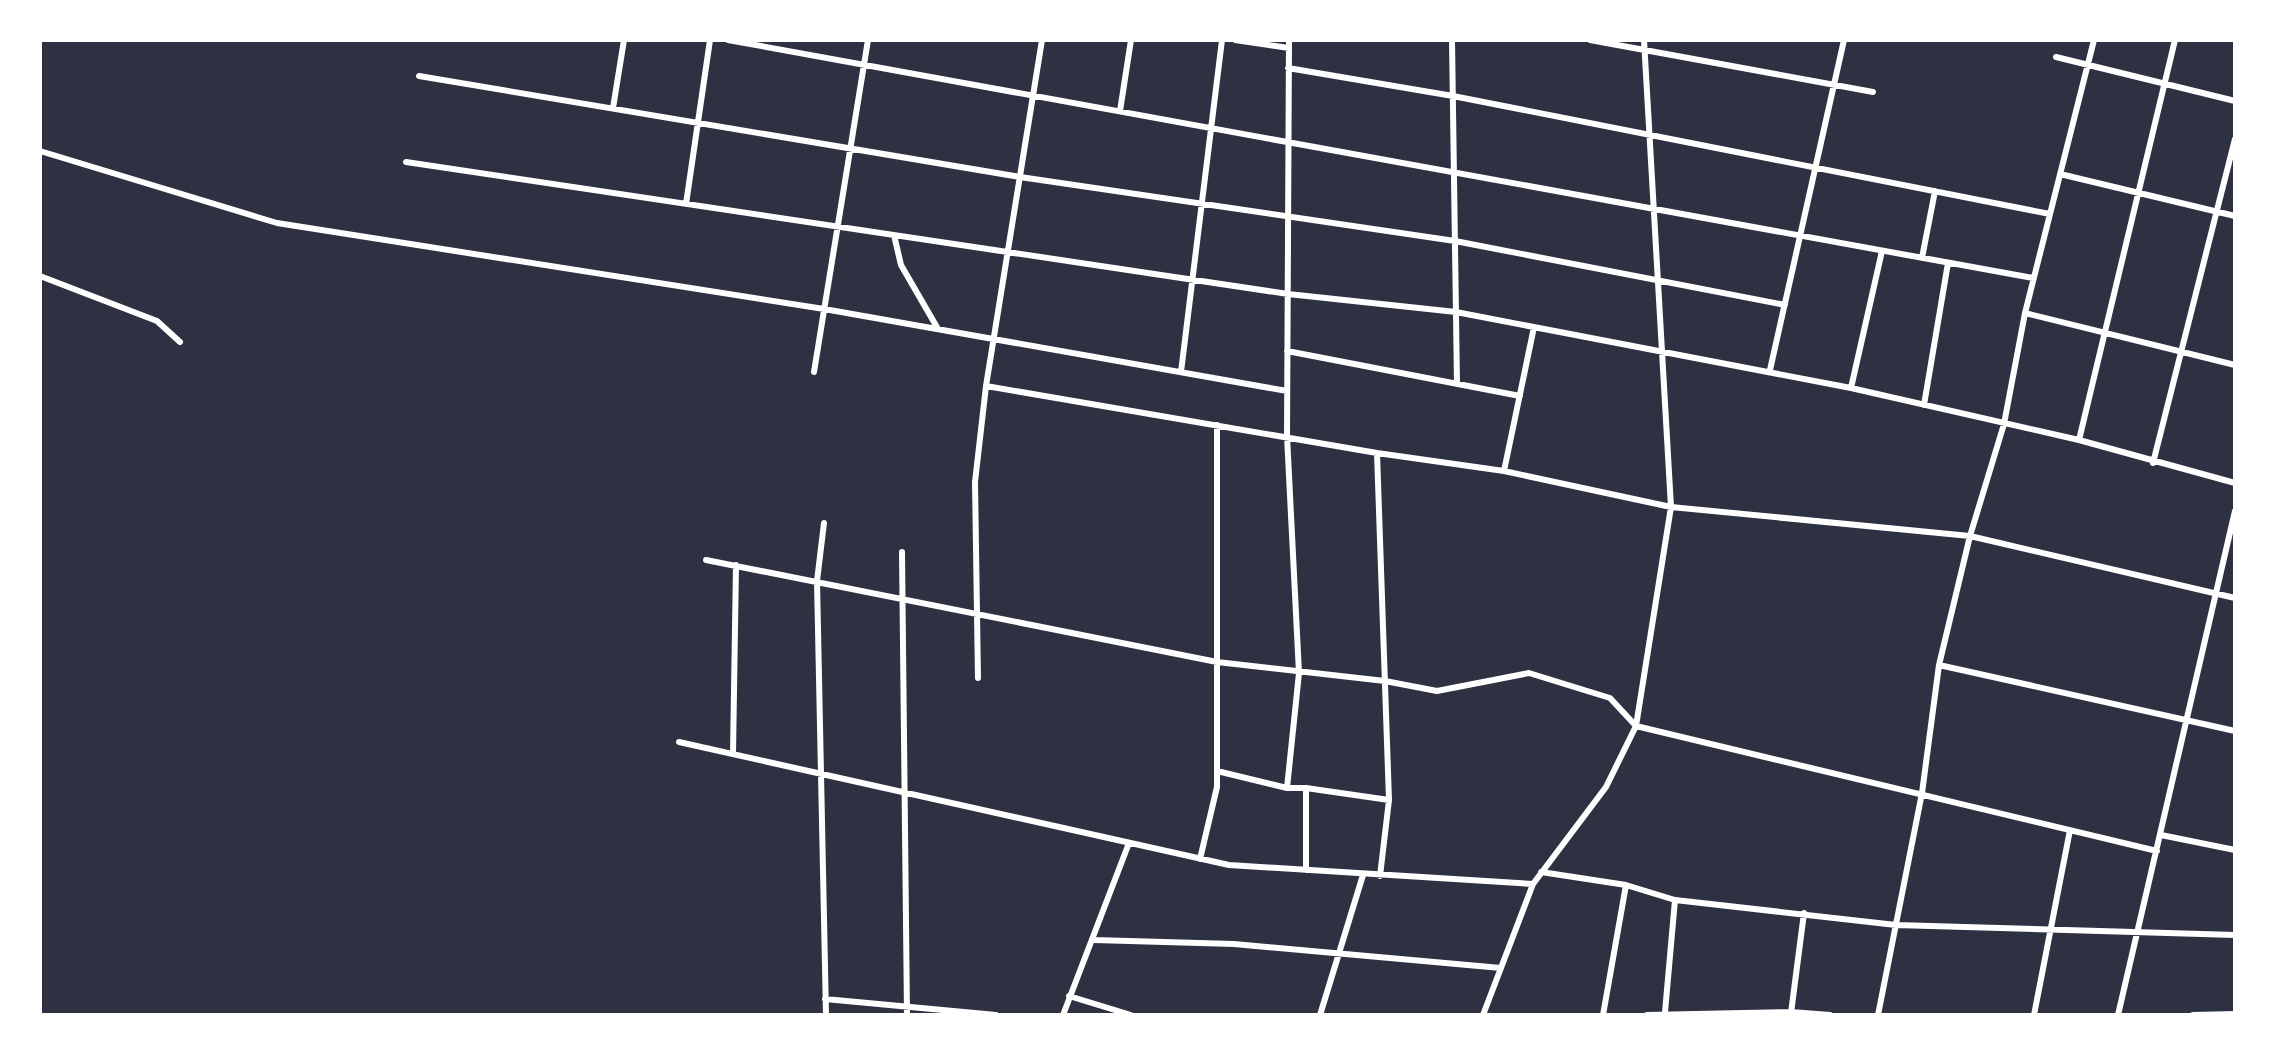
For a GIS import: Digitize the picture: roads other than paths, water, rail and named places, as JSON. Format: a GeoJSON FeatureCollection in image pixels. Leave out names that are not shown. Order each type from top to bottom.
{"type":"FeatureCollection","features":[{"type":"Feature","properties":{"kind":"street"},"geometry":{"type":"LineString","coordinates":[[613,108],[624,40]]}},
{"type":"Feature","properties":{"kind":"street"},"geometry":{"type":"LineString","coordinates":[[686,204],[710,40]]}},
{"type":"Feature","properties":{"kind":"street"},"geometry":{"type":"LineString","coordinates":[[728,40],[2033,278]]}},
{"type":"Feature","properties":{"kind":"street"},"geometry":{"type":"LineString","coordinates":[[814,372],[868,40]]}},
{"type":"Feature","properties":{"kind":"street"},"geometry":{"type":"LineString","coordinates":[[978,678],[975,482],[986,386],[1042,40]]}},
{"type":"Feature","properties":{"kind":"street"},"geometry":{"type":"LineString","coordinates":[[1120,111],[1131,40]]}},
{"type":"Feature","properties":{"kind":"street"},"geometry":{"type":"LineString","coordinates":[[1181,372],[1222,40]]}},
{"type":"Feature","properties":{"kind":"street"},"geometry":{"type":"LineString","coordinates":[[1235,40],[1289,44],[1287,436],[1299,673],[1287,788]]}},
{"type":"Feature","properties":{"kind":"street"},"geometry":{"type":"LineString","coordinates":[[1452,40],[1457,384]]}},
{"type":"Feature","properties":{"kind":"street"},"geometry":{"type":"LineString","coordinates":[[1590,40],[1873,92]]}},
{"type":"Feature","properties":{"kind":"street"},"geometry":{"type":"LineString","coordinates":[[1483,1015],[1533,884],[1606,787],[1636,726],[1671,507],[1647,134],[1644,40]]}},
{"type":"Feature","properties":{"kind":"street"},"geometry":{"type":"LineString","coordinates":[[1770,370],[1844,40]]}},
{"type":"Feature","properties":{"kind":"street"},"geometry":{"type":"LineString","coordinates":[[1878,1015],[1922,793],[1939,665],[1970,536],[2004,424],[2033,278],[2094,40]]}},
{"type":"Feature","properties":{"kind":"street"},"geometry":{"type":"LineString","coordinates":[[2079,440],[2175,40]]}},
{"type":"Feature","properties":{"kind":"street"},"geometry":{"type":"LineString","coordinates":[[2056,57],[2235,101]]}},
{"type":"Feature","properties":{"kind":"street"},"geometry":{"type":"LineString","coordinates":[[1288,68],[1453,96],[2050,214]]}},
{"type":"Feature","properties":{"kind":"street"},"geometry":{"type":"LineString","coordinates":[[419,76],[1020,177],[1455,241],[1785,305]]}},
{"type":"Feature","properties":{"kind":"street"},"geometry":{"type":"LineString","coordinates":[[2153,463],[2235,139]]}},
{"type":"Feature","properties":{"kind":"street"},"geometry":{"type":"LineString","coordinates":[[40,151],[277,223],[824,309],[1287,391]]}},
{"type":"Feature","properties":{"kind":"street"},"geometry":{"type":"LineString","coordinates":[[406,162],[1288,294],[1456,312],[1770,370],[2079,440],[2153,463],[2235,483]]}},
{"type":"Feature","properties":{"kind":"street"},"geometry":{"type":"LineString","coordinates":[[2060,174],[2235,216]]}},
{"type":"Feature","properties":{"kind":"street"},"geometry":{"type":"LineString","coordinates":[[1922,258],[1935,191]]}},
{"type":"Feature","properties":{"kind":"street"},"geometry":{"type":"LineString","coordinates":[[894,235],[901,265],[938,329]]}},
{"type":"Feature","properties":{"kind":"street"},"geometry":{"type":"LineString","coordinates":[[1851,388],[1882,251]]}},
{"type":"Feature","properties":{"kind":"street"},"geometry":{"type":"LineString","coordinates":[[1924,405],[1948,263]]}},
{"type":"Feature","properties":{"kind":"street"},"geometry":{"type":"LineString","coordinates":[[40,276],[157,321],[180,342]]}},
{"type":"Feature","properties":{"kind":"street"},"geometry":{"type":"LineString","coordinates":[[2025,313],[2235,365]]}},
{"type":"Feature","properties":{"kind":"street"},"geometry":{"type":"LineString","coordinates":[[1504,471],[1534,327]]}},
{"type":"Feature","properties":{"kind":"street"},"geometry":{"type":"LineString","coordinates":[[1287,351],[1520,396]]}},
{"type":"Feature","properties":{"kind":"street"},"geometry":{"type":"LineString","coordinates":[[986,386],[1377,453],[1504,471],[1671,507],[1970,536],[2235,598]]}},
{"type":"Feature","properties":{"kind":"street"},"geometry":{"type":"LineString","coordinates":[[1200,859],[1217,787],[1217,425]]}},
{"type":"Feature","properties":{"kind":"street"},"geometry":{"type":"LineString","coordinates":[[1377,453],[1389,800],[1380,876]]}},
{"type":"Feature","properties":{"kind":"street"},"geometry":{"type":"LineString","coordinates":[[2118,1015],[2235,511]]}},
{"type":"Feature","properties":{"kind":"street"},"geometry":{"type":"LineString","coordinates":[[824,523],[817,581],[826,1015]]}},
{"type":"Feature","properties":{"kind":"street"},"geometry":{"type":"LineString","coordinates":[[902,552],[905,599],[907,1015]]}},
{"type":"Feature","properties":{"kind":"street"},"geometry":{"type":"LineString","coordinates":[[706,560],[1217,662],[1385,681],[1437,691],[1529,673],[1610,698],[1636,726],[2157,851]]}},
{"type":"Feature","properties":{"kind":"street"},"geometry":{"type":"LineString","coordinates":[[733,754],[736,565]]}},
{"type":"Feature","properties":{"kind":"street"},"geometry":{"type":"LineString","coordinates":[[1939,665],[2235,731]]}},
{"type":"Feature","properties":{"kind":"street"},"geometry":{"type":"LineString","coordinates":[[679,742],[1229,865],[1533,884]]}},
{"type":"Feature","properties":{"kind":"street"},"geometry":{"type":"LineString","coordinates":[[1217,771],[1287,788],[1389,800]]}},
{"type":"Feature","properties":{"kind":"street"},"geometry":{"type":"LineString","coordinates":[[1306,788],[1306,870]]}},
{"type":"Feature","properties":{"kind":"street"},"geometry":{"type":"LineString","coordinates":[[2034,1015],[2070,830]]}},
{"type":"Feature","properties":{"kind":"street"},"geometry":{"type":"LineString","coordinates":[[2161,835],[2235,850]]}},
{"type":"Feature","properties":{"kind":"street"},"geometry":{"type":"LineString","coordinates":[[1063,1015],[1129,843]]}},
{"type":"Feature","properties":{"kind":"street"},"geometry":{"type":"LineString","coordinates":[[1541,872],[1626,885],[1675,900],[1896,925],[2235,935]]}},
{"type":"Feature","properties":{"kind":"street"},"geometry":{"type":"LineString","coordinates":[[1320,1015],[1363,875]]}},
{"type":"Feature","properties":{"kind":"street"},"geometry":{"type":"LineString","coordinates":[[1603,1015],[1626,885]]}},
{"type":"Feature","properties":{"kind":"street"},"geometry":{"type":"LineString","coordinates":[[1665,1012],[1675,900]]}},
{"type":"Feature","properties":{"kind":"street"},"geometry":{"type":"LineString","coordinates":[[1791,1013],[1804,913]]}},
{"type":"Feature","properties":{"kind":"street"},"geometry":{"type":"LineString","coordinates":[[1094,940],[1234,944],[1501,968]]}},
{"type":"Feature","properties":{"kind":"street"},"geometry":{"type":"LineString","coordinates":[[1069,996],[1131,1015]]}},
{"type":"Feature","properties":{"kind":"street"},"geometry":{"type":"LineString","coordinates":[[825,999],[996,1015]]}},
{"type":"Feature","properties":{"kind":"street"},"geometry":{"type":"LineString","coordinates":[[1647,1015],[1665,1012],[1830,1015]]}},
{"type":"Feature","properties":{"kind":"street"},"geometry":{"type":"LineString","coordinates":[[2193,1015],[2235,1014]]}}]}
